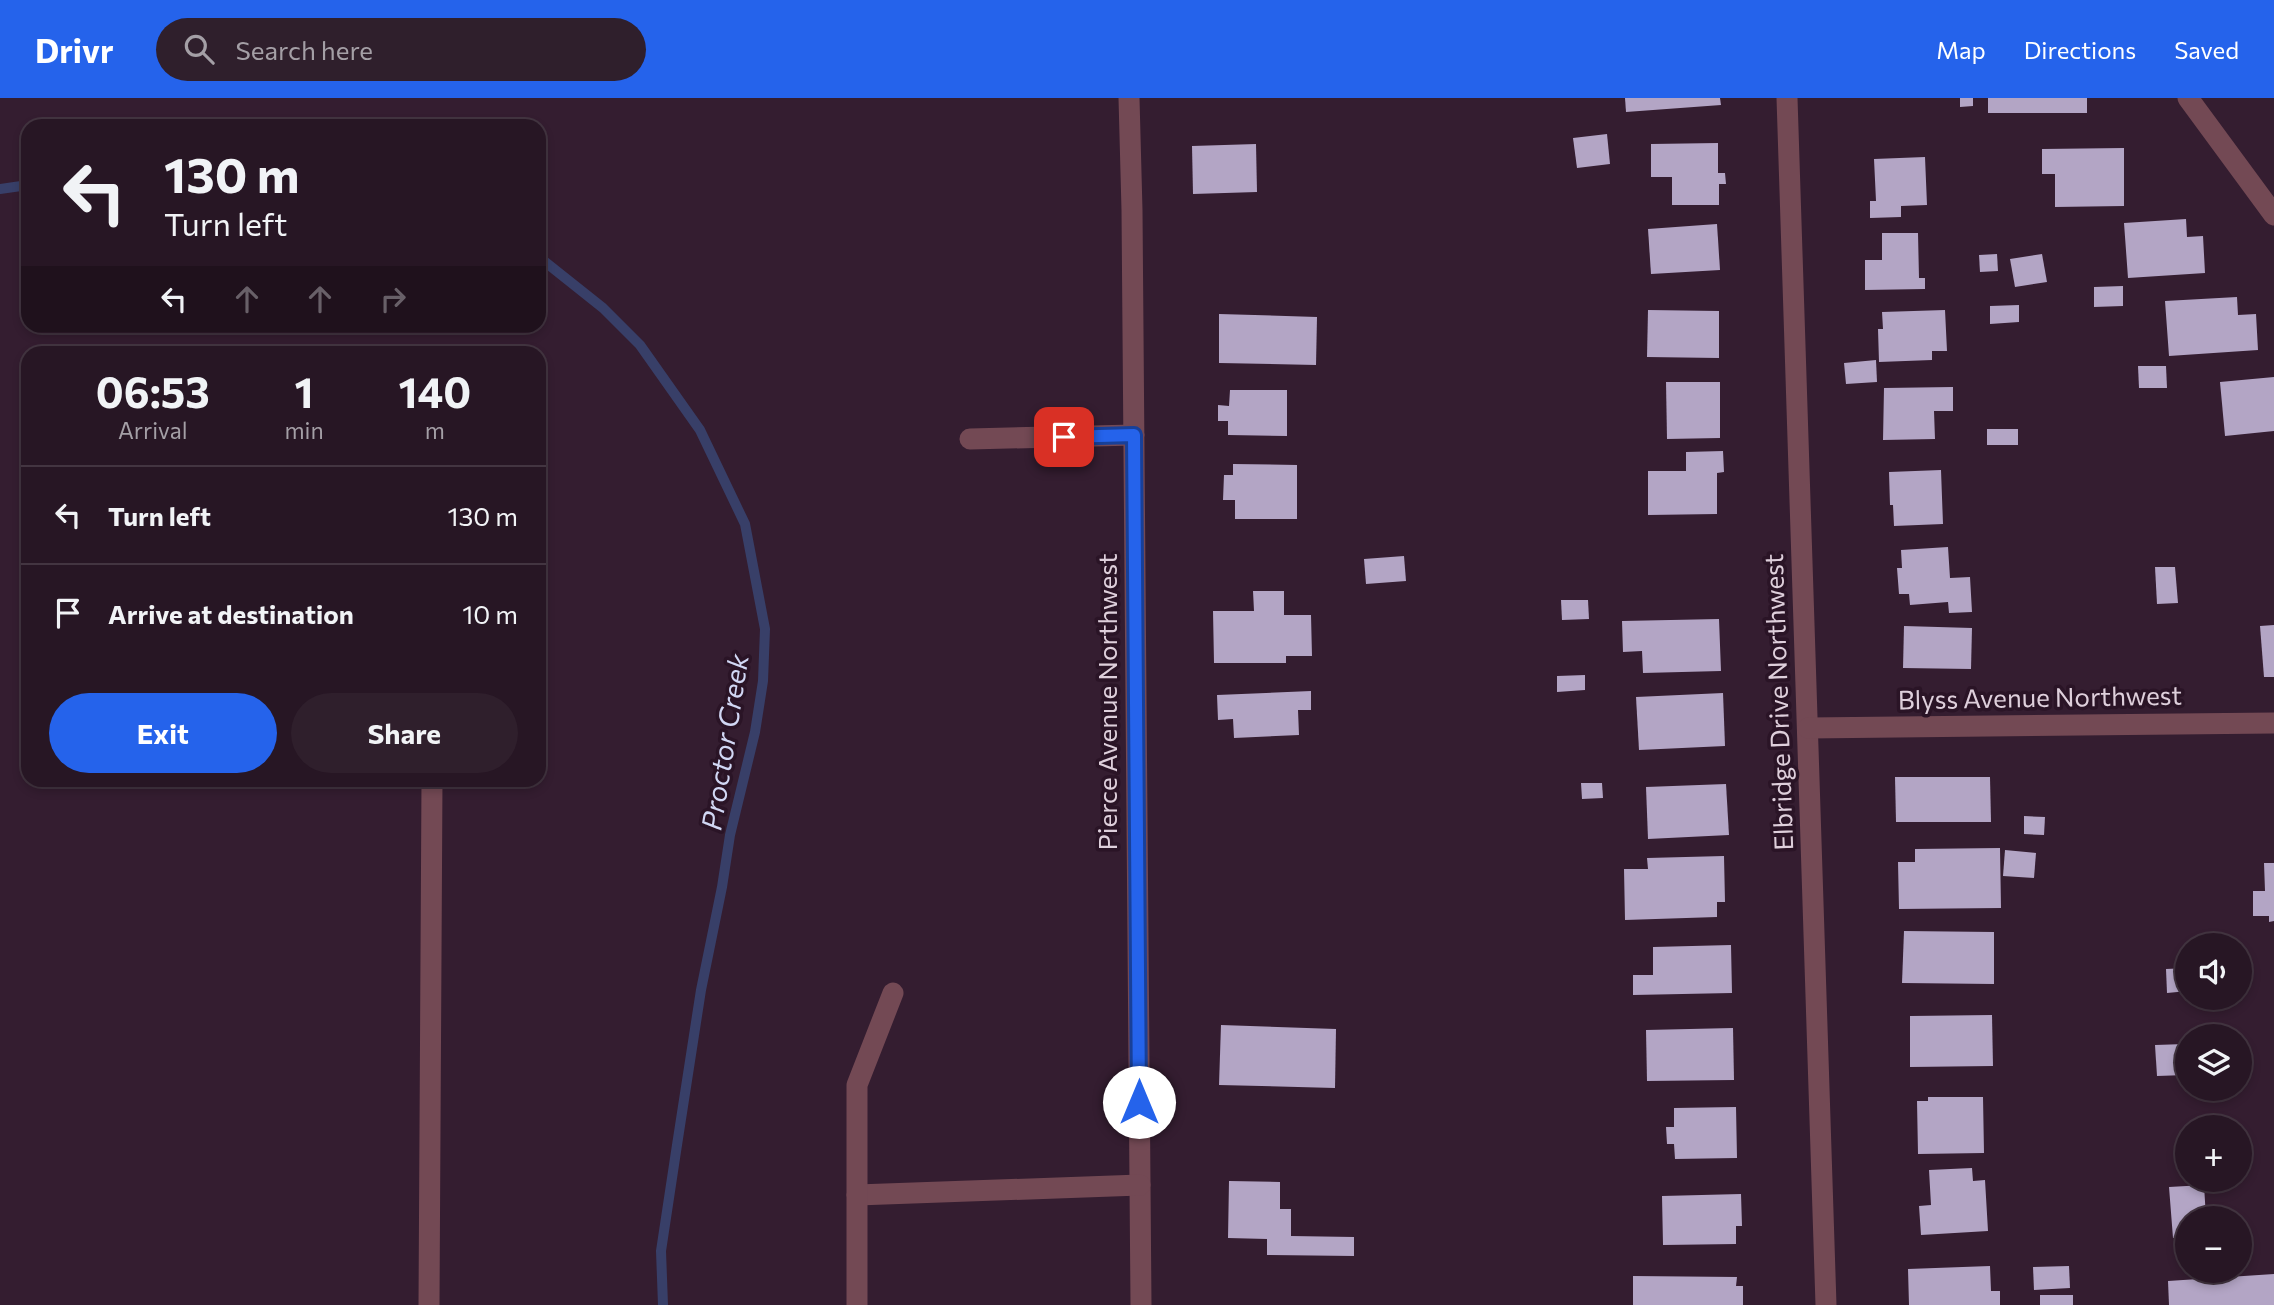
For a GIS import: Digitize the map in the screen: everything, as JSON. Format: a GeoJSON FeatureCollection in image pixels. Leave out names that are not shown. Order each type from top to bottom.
{"type":"FeatureCollection","features":[{"type":"Feature","properties":{"kind":"street","name":"Pierce Avenue Northwest"},"geometry":{"type":"LineString","coordinates":[[1129,98],[1141,1305]]}},
{"type":"Feature","properties":{"kind":"street","name":"Elbridge Drive Northwest"},"geometry":{"type":"LineString","coordinates":[[1787,98],[1826,1305]]}},
{"type":"Feature","properties":{"kind":"street"},"geometry":{"type":"LineString","coordinates":[[2188,98],[2274,215]]}},
{"type":"Feature","properties":{"kind":"street"},"geometry":{"type":"LineString","coordinates":[[970,439],[1134,435]]}},
{"type":"Feature","properties":{"kind":"street","name":"Blyss Avenue Northwest"},"geometry":{"type":"LineString","coordinates":[[1808,728],[2274,723]]}},
{"type":"Feature","properties":{"kind":"street"},"geometry":{"type":"LineString","coordinates":[[429,1305],[432,787]]}},
{"type":"Feature","properties":{"kind":"street"},"geometry":{"type":"LineString","coordinates":[[857,1305],[857,1085],[893,993]]}},
{"type":"Feature","properties":{"kind":"street"},"geometry":{"type":"LineString","coordinates":[[857,1195],[1140,1185]]}},
{"type":"Feature","properties":{"kind":"building"},"geometry":{"type":"Polygon","coordinates":[[[1625,98],[1720,98],[1721,105],[1626,112],[1625,98]]]}},
{"type":"Feature","properties":{"kind":"building"},"geometry":{"type":"Polygon","coordinates":[[[1960,98],[1973,98],[1973,106],[1960,107],[1960,98]]]}},
{"type":"Feature","properties":{"kind":"building"},"geometry":{"type":"Polygon","coordinates":[[[1988,98],[2087,98],[2087,113],[1988,113],[1988,98]]]}},
{"type":"Feature","properties":{"kind":"building"},"geometry":{"type":"Polygon","coordinates":[[[1607,134],[1610,164],[1577,168],[1573,138],[1607,134]]]}},
{"type":"Feature","properties":{"kind":"building"},"geometry":{"type":"Polygon","coordinates":[[[1718,143],[1718,173],[1725,173],[1726,184],[1719,184],[1719,205],[1672,205],[1672,177],[1651,177],[1651,144],[1718,143]]]}},
{"type":"Feature","properties":{"kind":"building"},"geometry":{"type":"Polygon","coordinates":[[[1256,144],[1257,192],[1193,194],[1192,146],[1256,144]]]}},
{"type":"Feature","properties":{"kind":"building"},"geometry":{"type":"Polygon","coordinates":[[[2124,148],[2124,206],[2055,207],[2055,174],[2042,174],[2042,149],[2124,148]]]}},
{"type":"Feature","properties":{"kind":"building"},"geometry":{"type":"Polygon","coordinates":[[[1925,157],[1927,205],[1901,206],[1901,217],[1870,218],[1870,201],[1876,201],[1874,159],[1925,157]]]}},
{"type":"Feature","properties":{"kind":"building"},"geometry":{"type":"Polygon","coordinates":[[[2186,219],[2187,237],[2203,236],[2205,273],[2128,278],[2124,223],[2186,219]]]}},
{"type":"Feature","properties":{"kind":"building"},"geometry":{"type":"Polygon","coordinates":[[[1717,224],[1720,270],[1651,274],[1648,229],[1717,224]]]}},
{"type":"Feature","properties":{"kind":"building"},"geometry":{"type":"Polygon","coordinates":[[[1882,233],[1918,233],[1919,278],[1925,278],[1925,289],[1865,290],[1865,260],[1882,260],[1882,233]]]}},
{"type":"Feature","properties":{"kind":"building"},"geometry":{"type":"Polygon","coordinates":[[[1997,254],[1998,271],[1980,272],[1979,255],[1997,254]]]}},
{"type":"Feature","properties":{"kind":"building"},"geometry":{"type":"Polygon","coordinates":[[[2042,254],[2047,282],[2015,287],[2010,259],[2042,254]]]}},
{"type":"Feature","properties":{"kind":"building"},"geometry":{"type":"Polygon","coordinates":[[[2123,286],[2123,306],[2094,307],[2094,287],[2123,286]]]}},
{"type":"Feature","properties":{"kind":"building"},"geometry":{"type":"Polygon","coordinates":[[[2237,297],[2238,315],[2256,314],[2258,350],[2169,356],[2165,301],[2237,297]]]}},
{"type":"Feature","properties":{"kind":"building"},"geometry":{"type":"Polygon","coordinates":[[[2019,305],[2019,322],[1990,324],[1990,306],[2019,305]]]}},
{"type":"Feature","properties":{"kind":"building"},"geometry":{"type":"Polygon","coordinates":[[[1648,310],[1719,311],[1719,358],[1647,357],[1648,310]]]}},
{"type":"Feature","properties":{"kind":"building"},"geometry":{"type":"Polygon","coordinates":[[[1945,310],[1947,351],[1932,351],[1932,360],[1879,362],[1878,329],[1883,329],[1882,312],[1945,310]]]}},
{"type":"Feature","properties":{"kind":"building"},"geometry":{"type":"Polygon","coordinates":[[[1219,314],[1317,317],[1316,365],[1219,363],[1219,314]]]}},
{"type":"Feature","properties":{"kind":"building"},"geometry":{"type":"Polygon","coordinates":[[[1876,360],[1877,382],[1846,384],[1844,363],[1876,360]]]}},
{"type":"Feature","properties":{"kind":"building"},"geometry":{"type":"Polygon","coordinates":[[[2138,366],[2166,366],[2167,388],[2139,388],[2138,366]]]}},
{"type":"Feature","properties":{"kind":"building"},"geometry":{"type":"Polygon","coordinates":[[[2274,377],[2274,431],[2225,436],[2220,382],[2274,377]]]}},
{"type":"Feature","properties":{"kind":"building"},"geometry":{"type":"Polygon","coordinates":[[[1666,382],[1720,382],[1720,438],[1667,439],[1666,382]]]}},
{"type":"Feature","properties":{"kind":"building"},"geometry":{"type":"Polygon","coordinates":[[[1953,387],[1953,411],[1934,411],[1935,439],[1883,440],[1884,388],[1953,387]]]}},
{"type":"Feature","properties":{"kind":"building"},"geometry":{"type":"Polygon","coordinates":[[[1230,390],[1287,390],[1287,436],[1228,435],[1228,421],[1218,421],[1218,405],[1229,406],[1230,390]]]}},
{"type":"Feature","properties":{"kind":"building"},"geometry":{"type":"Polygon","coordinates":[[[1987,429],[2018,429],[2018,445],[1987,445],[1987,429]]]}},
{"type":"Feature","properties":{"kind":"building"},"geometry":{"type":"Polygon","coordinates":[[[1723,451],[1724,472],[1717,473],[1717,514],[1648,515],[1648,471],[1686,471],[1686,452],[1723,451]]]}},
{"type":"Feature","properties":{"kind":"building"},"geometry":{"type":"Polygon","coordinates":[[[1233,464],[1297,465],[1297,519],[1235,519],[1235,500],[1223,500],[1224,475],[1233,475],[1233,464]]]}},
{"type":"Feature","properties":{"kind":"building"},"geometry":{"type":"Polygon","coordinates":[[[1941,470],[1943,524],[1894,526],[1889,472],[1941,470]]]}},
{"type":"Feature","properties":{"kind":"building"},"geometry":{"type":"Polygon","coordinates":[[[1948,547],[1950,578],[1970,577],[1972,612],[1949,613],[1948,602],[1910,605],[1909,594],[1899,594],[1897,568],[1902,568],[1901,550],[1948,547]]]}},
{"type":"Feature","properties":{"kind":"building"},"geometry":{"type":"Polygon","coordinates":[[[1404,556],[1406,581],[1366,584],[1364,559],[1404,556]]]}},
{"type":"Feature","properties":{"kind":"building"},"geometry":{"type":"Polygon","coordinates":[[[2155,567],[2175,567],[2178,603],[2157,604],[2155,567]]]}},
{"type":"Feature","properties":{"kind":"building"},"geometry":{"type":"Polygon","coordinates":[[[1253,591],[1284,591],[1284,615],[1311,615],[1312,656],[1286,656],[1286,663],[1214,663],[1213,611],[1254,611],[1253,591]]]}},
{"type":"Feature","properties":{"kind":"building"},"geometry":{"type":"Polygon","coordinates":[[[1561,600],[1588,600],[1589,619],[1562,620],[1561,600]]]}},
{"type":"Feature","properties":{"kind":"building"},"geometry":{"type":"Polygon","coordinates":[[[1719,619],[1721,671],[1643,673],[1642,651],[1623,652],[1622,621],[1719,619]]]}},
{"type":"Feature","properties":{"kind":"building"},"geometry":{"type":"Polygon","coordinates":[[[2274,625],[2274,677],[2264,677],[2260,626],[2274,625]]]}},
{"type":"Feature","properties":{"kind":"building"},"geometry":{"type":"Polygon","coordinates":[[[1904,626],[1972,628],[1971,669],[1903,668],[1904,626]]]}},
{"type":"Feature","properties":{"kind":"building"},"geometry":{"type":"Polygon","coordinates":[[[1585,675],[1585,690],[1557,692],[1557,676],[1585,675]]]}},
{"type":"Feature","properties":{"kind":"building"},"geometry":{"type":"Polygon","coordinates":[[[1311,691],[1311,710],[1298,710],[1299,735],[1234,738],[1233,719],[1218,720],[1217,695],[1311,691]]]}},
{"type":"Feature","properties":{"kind":"building"},"geometry":{"type":"Polygon","coordinates":[[[1723,693],[1725,746],[1639,750],[1636,697],[1723,693]]]}},
{"type":"Feature","properties":{"kind":"building"},"geometry":{"type":"Polygon","coordinates":[[[1895,777],[1990,777],[1991,822],[1896,822],[1895,777]]]}},
{"type":"Feature","properties":{"kind":"building"},"geometry":{"type":"Polygon","coordinates":[[[1581,783],[1602,783],[1603,798],[1582,799],[1581,783]]]}},
{"type":"Feature","properties":{"kind":"building"},"geometry":{"type":"Polygon","coordinates":[[[1726,784],[1729,835],[1648,839],[1646,787],[1726,784]]]}},
{"type":"Feature","properties":{"kind":"building"},"geometry":{"type":"Polygon","coordinates":[[[2024,816],[2045,817],[2044,835],[2024,834],[2024,816]]]}},
{"type":"Feature","properties":{"kind":"building"},"geometry":{"type":"Polygon","coordinates":[[[2000,848],[2001,908],[1899,909],[1898,862],[1915,862],[1915,849],[2000,848]]]}},
{"type":"Feature","properties":{"kind":"building"},"geometry":{"type":"Polygon","coordinates":[[[2005,850],[2036,853],[2034,878],[2003,876],[2005,850]]]}},
{"type":"Feature","properties":{"kind":"building"},"geometry":{"type":"Polygon","coordinates":[[[1724,856],[1725,902],[1717,902],[1717,917],[1625,920],[1624,869],[1648,869],[1647,858],[1724,856]]]}},
{"type":"Feature","properties":{"kind":"building"},"geometry":{"type":"Polygon","coordinates":[[[2264,863],[2274,863],[2274,921],[2269,922],[2269,916],[2253,916],[2253,891],[2265,891],[2264,863]]]}},
{"type":"Feature","properties":{"kind":"building"},"geometry":{"type":"Polygon","coordinates":[[[1904,931],[1994,932],[1994,984],[1902,983],[1904,931]]]}},
{"type":"Feature","properties":{"kind":"building"},"geometry":{"type":"Polygon","coordinates":[[[1731,945],[1732,993],[1633,995],[1633,975],[1653,975],[1653,947],[1731,945]]]}},
{"type":"Feature","properties":{"kind":"building"},"geometry":{"type":"Polygon","coordinates":[[[2166,969],[2175,969],[2175,992],[2167,993],[2166,969]]]}},
{"type":"Feature","properties":{"kind":"building"},"geometry":{"type":"Polygon","coordinates":[[[1992,1015],[1993,1066],[1910,1067],[1910,1016],[1992,1015]]]}},
{"type":"Feature","properties":{"kind":"building"},"geometry":{"type":"Polygon","coordinates":[[[1221,1025],[1336,1029],[1335,1088],[1219,1085],[1221,1025]]]}},
{"type":"Feature","properties":{"kind":"building"},"geometry":{"type":"Polygon","coordinates":[[[1733,1028],[1734,1080],[1647,1081],[1646,1030],[1733,1028]]]}},
{"type":"Feature","properties":{"kind":"building"},"geometry":{"type":"Polygon","coordinates":[[[2175,1044],[2175,1075],[2157,1076],[2155,1045],[2175,1044]]]}},
{"type":"Feature","properties":{"kind":"building"},"geometry":{"type":"Polygon","coordinates":[[[1928,1097],[1983,1097],[1984,1153],[1918,1154],[1917,1101],[1928,1101],[1928,1097]]]}},
{"type":"Feature","properties":{"kind":"building"},"geometry":{"type":"Polygon","coordinates":[[[1736,1107],[1737,1158],[1675,1159],[1674,1144],[1667,1144],[1666,1127],[1674,1127],[1674,1108],[1736,1107]]]}},
{"type":"Feature","properties":{"kind":"building"},"geometry":{"type":"Polygon","coordinates":[[[1972,1168],[1973,1181],[1985,1180],[1988,1231],[1921,1235],[1919,1206],[1931,1205],[1929,1170],[1972,1168]]]}},
{"type":"Feature","properties":{"kind":"building"},"geometry":{"type":"Polygon","coordinates":[[[1229,1181],[1280,1182],[1280,1209],[1291,1209],[1291,1236],[1354,1237],[1354,1256],[1267,1255],[1267,1239],[1228,1238],[1229,1181]]]}},
{"type":"Feature","properties":{"kind":"building"},"geometry":{"type":"Polygon","coordinates":[[[2169,1187],[2175,1187],[2175,1192],[2204,1192],[2205,1206],[2175,1206],[2175,1238],[2173,1238],[2169,1187]]]}},
{"type":"Feature","properties":{"kind":"building"},"geometry":{"type":"Polygon","coordinates":[[[1741,1194],[1742,1226],[1736,1226],[1736,1244],[1663,1245],[1662,1196],[1741,1194]]]}},
{"type":"Feature","properties":{"kind":"building"},"geometry":{"type":"Polygon","coordinates":[[[1990,1266],[1991,1291],[2000,1291],[2000,1305],[1909,1305],[1908,1269],[1990,1266]]]}},
{"type":"Feature","properties":{"kind":"building"},"geometry":{"type":"Polygon","coordinates":[[[2069,1266],[2070,1288],[2034,1290],[2033,1267],[2069,1266]]]}},
{"type":"Feature","properties":{"kind":"building"},"geometry":{"type":"Polygon","coordinates":[[[2274,1274],[2274,1305],[2169,1305],[2168,1281],[2252,1283],[2252,1275],[2274,1274]]]}},
{"type":"Feature","properties":{"kind":"building"},"geometry":{"type":"Polygon","coordinates":[[[1633,1276],[1737,1277],[1736,1286],[1743,1286],[1743,1305],[1633,1305],[1633,1276]]]}},
{"type":"Feature","properties":{"kind":"building"},"geometry":{"type":"Polygon","coordinates":[[[2040,1295],[2073,1295],[2073,1305],[2040,1305],[2040,1295]]]}},
{"type":"Feature","properties":{"kind":"waterway","name":"Proctor Creek"},"geometry":{"type":"LineString","coordinates":[[0,189],[21,186]]}},
{"type":"Feature","properties":{"kind":"waterway","name":"Proctor Creek"},"geometry":{"type":"LineString","coordinates":[[546,263],[603,308],[640,345],[700,430],[745,524],[765,629],[763,681],[755,732],[730,835],[701,990],[661,1251],[663,1305]]}},
{"type":"Feature","properties":{"kind":"route"},"geometry":{"type":"LineString","coordinates":[[1064,437],[1134,435],[1139,1102]]}}]}
